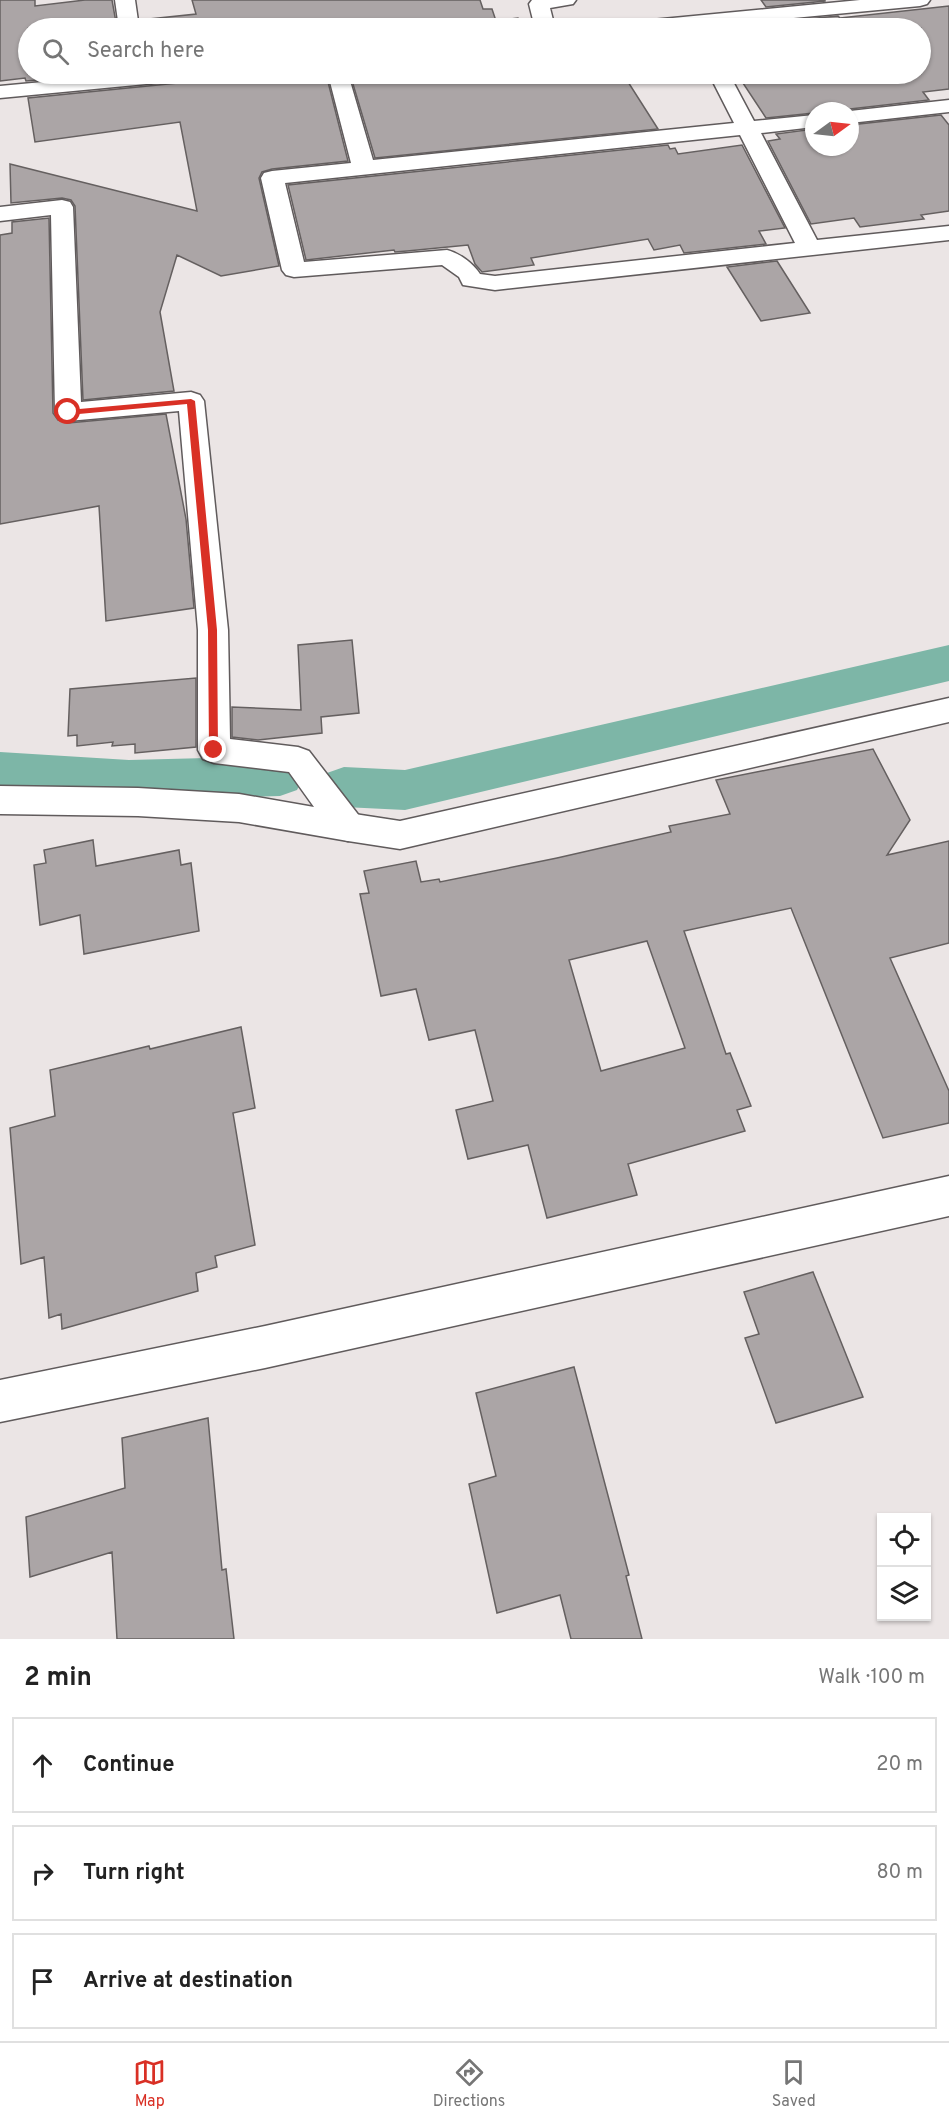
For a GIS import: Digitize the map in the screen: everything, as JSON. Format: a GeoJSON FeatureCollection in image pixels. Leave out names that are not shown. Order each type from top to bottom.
{"type":"FeatureCollection","features":[{"type":"Feature","properties":{"kind":"street"},"geometry":{"type":"LineString","coordinates":[[125,0],[128,18]]}},
{"type":"Feature","properties":{"kind":"street"},"geometry":{"type":"LineString","coordinates":[[543,18],[539,4],[566,0]]}},
{"type":"Feature","properties":{"kind":"street"},"geometry":{"type":"LineString","coordinates":[[765,18],[920,0]]}},
{"type":"Feature","properties":{"kind":"street"},"geometry":{"type":"LineString","coordinates":[[0,92],[68,84]]}},
{"type":"Feature","properties":{"kind":"street"},"geometry":{"type":"LineString","coordinates":[[341,84],[364,168]]}},
{"type":"Feature","properties":{"kind":"street"},"geometry":{"type":"LineString","coordinates":[[724,84],[810,249]]}},
{"type":"Feature","properties":{"kind":"street"},"geometry":{"type":"LineString","coordinates":[[859,116],[949,106]]}},
{"type":"Feature","properties":{"kind":"street"},"geometry":{"type":"LineString","coordinates":[[805,122],[273,178],[294,270],[447,257],[468,273],[472,280],[495,283],[949,233]]}},
{"type":"Feature","properties":{"kind":"street"},"geometry":{"type":"LineString","coordinates":[[0,214],[62,207],[68,412],[191,401],[213,630],[214,750],[298,760],[348,827]]}},
{"type":"Feature","properties":{"kind":"street"},"geometry":{"type":"LineString","coordinates":[[0,800],[138,802],[239,808],[400,835],[949,710]]}},
{"type":"Feature","properties":{"kind":"street"},"geometry":{"type":"LineString","coordinates":[[0,1401],[265,1347],[949,1196]]}},
{"type":"Feature","properties":{"kind":"building"},"geometry":{"type":"Polygon","coordinates":[[[0,0],[35,0],[35,6],[85,0],[112,0],[115,18],[18,18],[18,79],[0,81],[0,0]]]}},
{"type":"Feature","properties":{"kind":"building"},"geometry":{"type":"Polygon","coordinates":[[[192,0],[480,0],[483,9],[492,9],[495,18],[159,18],[196,14],[192,0]]]}},
{"type":"Feature","properties":{"kind":"building"},"geometry":{"type":"Polygon","coordinates":[[[761,0],[825,0],[825,1],[766,7],[761,0]]]}},
{"type":"Feature","properties":{"kind":"building"},"geometry":{"type":"Polygon","coordinates":[[[949,6],[949,89],[923,92],[929,100],[859,108],[859,102],[805,102],[805,114],[766,118],[744,84],[931,84],[931,18],[840,18],[949,6]]]}},
{"type":"Feature","properties":{"kind":"building"},"geometry":{"type":"Polygon","coordinates":[[[838,16],[840,18],[817,18],[838,16]]]}},
{"type":"Feature","properties":{"kind":"building"},"geometry":{"type":"Polygon","coordinates":[[[168,84],[329,84],[348,161],[272,169],[262,172],[259,178],[279,266],[221,276],[177,255],[160,312],[174,391],[83,400],[75,206],[71,200],[62,198],[11,203],[10,164],[197,211],[180,122],[35,142],[28,98],[168,84]]]}},
{"type":"Feature","properties":{"kind":"building"},"geometry":{"type":"Polygon","coordinates":[[[353,84],[629,84],[658,129],[375,158],[353,84]]]}},
{"type":"Feature","properties":{"kind":"building"},"geometry":{"type":"Polygon","coordinates":[[[941,115],[949,125],[949,211],[921,215],[924,219],[860,227],[854,218],[811,224],[768,141],[780,139],[776,134],[805,130],[805,156],[859,156],[859,124],[941,115]]]}},
{"type":"Feature","properties":{"kind":"building"},"geometry":{"type":"Polygon","coordinates":[[[668,145],[670,149],[675,148],[678,154],[742,145],[785,228],[759,231],[766,244],[684,253],[680,245],[654,250],[648,239],[531,258],[534,265],[482,272],[475,264],[468,245],[395,252],[394,250],[306,260],[288,185],[668,145]]]}},
{"type":"Feature","properties":{"kind":"building"},"geometry":{"type":"Polygon","coordinates":[[[49,218],[53,413],[58,420],[68,423],[166,414],[186,519],[194,608],[106,621],[99,506],[0,524],[0,235],[12,233],[12,222],[49,218]]]}},
{"type":"Feature","properties":{"kind":"building"},"geometry":{"type":"Polygon","coordinates":[[[777,261],[810,313],[761,321],[727,267],[777,261]]]}},
{"type":"Feature","properties":{"kind":"building"},"geometry":{"type":"Polygon","coordinates":[[[352,640],[359,713],[321,717],[322,733],[258,740],[232,737],[232,707],[301,710],[298,645],[352,640]]]}},
{"type":"Feature","properties":{"kind":"building"},"geometry":{"type":"Polygon","coordinates":[[[196,678],[196,747],[135,753],[135,744],[112,746],[113,742],[77,746],[77,735],[68,736],[70,689],[196,678]]]}},
{"type":"Feature","properties":{"kind":"building"},"geometry":{"type":"Polygon","coordinates":[[[873,749],[910,820],[887,855],[949,841],[949,943],[890,958],[949,1091],[949,1123],[883,1138],[791,908],[684,931],[726,1054],[730,1053],[751,1106],[737,1110],[745,1131],[628,1164],[637,1195],[547,1218],[528,1145],[468,1159],[456,1110],[493,1101],[475,1030],[429,1040],[416,989],[381,996],[360,894],[369,893],[364,871],[416,861],[421,882],[439,879],[440,882],[671,832],[669,826],[730,814],[716,780],[873,749]],[[647,941],[569,960],[601,1071],[685,1048],[647,941]]]}},
{"type":"Feature","properties":{"kind":"building"},"geometry":{"type":"Polygon","coordinates":[[[93,840],[96,866],[179,850],[181,865],[191,863],[199,931],[84,954],[80,915],[40,925],[34,865],[46,863],[44,850],[93,840]]]}},
{"type":"Feature","properties":{"kind":"building"},"geometry":{"type":"Polygon","coordinates":[[[241,1027],[255,1108],[233,1113],[255,1245],[215,1256],[217,1267],[196,1273],[198,1291],[62,1329],[61,1314],[49,1318],[44,1257],[21,1264],[10,1128],[55,1116],[50,1070],[241,1027]]]}},
{"type":"Feature","properties":{"kind":"building"},"geometry":{"type":"Polygon","coordinates":[[[813,1272],[863,1397],[776,1423],[745,1338],[759,1334],[744,1292],[813,1272]]]}},
{"type":"Feature","properties":{"kind":"building"},"geometry":{"type":"Polygon","coordinates":[[[574,1367],[629,1575],[626,1576],[642,1639],[571,1639],[560,1595],[497,1613],[469,1484],[496,1476],[476,1393],[574,1367]]]}},
{"type":"Feature","properties":{"kind":"building"},"geometry":{"type":"Polygon","coordinates":[[[208,1418],[222,1570],[226,1569],[234,1639],[117,1639],[112,1552],[30,1577],[26,1517],[125,1488],[122,1438],[208,1418]]]}},
{"type":"Feature","properties":{"kind":"waterway"},"geometry":{"type":"LineString","coordinates":[[344,787],[405,790],[949,663]]}},
{"type":"Feature","properties":{"kind":"waterway"},"geometry":{"type":"LineString","coordinates":[[0,772],[129,780],[280,776]]}},
{"type":"Feature","properties":{"kind":"route"},"geometry":{"type":"LineString","coordinates":[[68,412],[191,401],[213,630],[214,750]]}}]}
